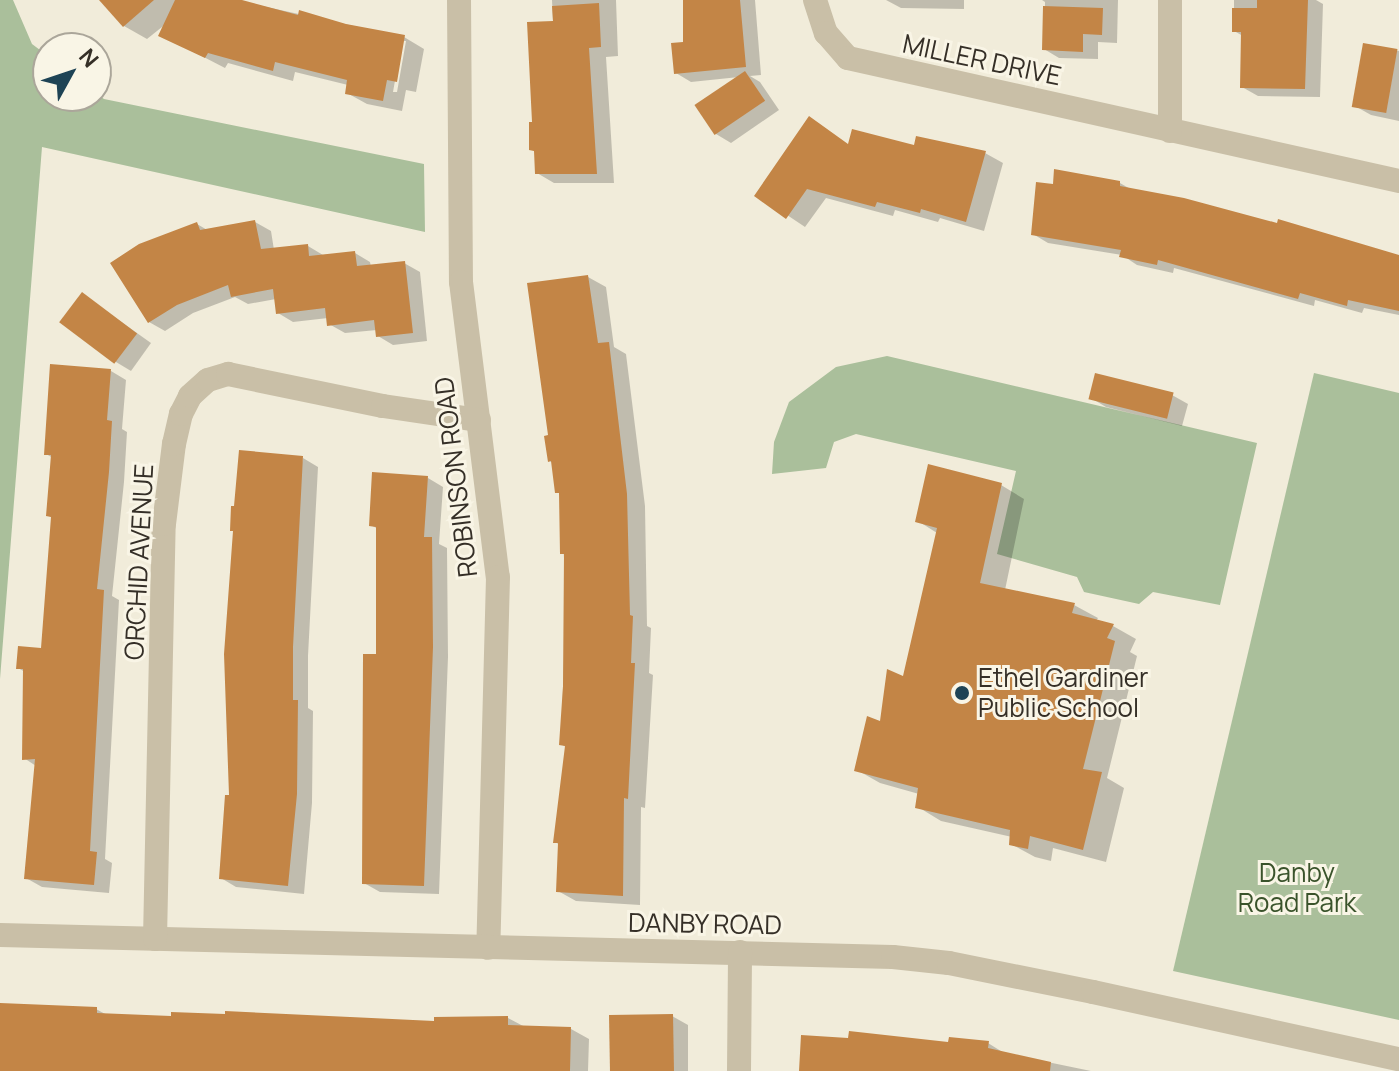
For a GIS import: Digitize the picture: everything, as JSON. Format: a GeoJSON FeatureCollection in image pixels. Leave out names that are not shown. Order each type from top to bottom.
{"type":"FeatureCollection","features":[{"type":"Feature","properties":{"kind":"street","name":"ROBINSON ROAD"},"geometry":{"type":"LineString","coordinates":[[459,0],[461,282],[498,577],[488,948]]}},
{"type":"Feature","properties":{"kind":"street","name":"MILLER DRIVE"},"geometry":{"type":"LineString","coordinates":[[815,0],[826,33],[848,58],[1399,181]]}},
{"type":"Feature","properties":{"kind":"street"},"geometry":{"type":"LineString","coordinates":[[1170,0],[1170,131]]}},
{"type":"Feature","properties":{"kind":"street","name":"ORCHID AVENUE"},"geometry":{"type":"LineString","coordinates":[[155,939],[164,524],[174,444],[181,414],[190,396],[208,380],[228,374],[383,406],[479,420]]}},
{"type":"Feature","properties":{"kind":"street","name":"DANBY ROAD"},"geometry":{"type":"LineString","coordinates":[[0,935],[893,957],[949,963],[1399,1059]]}},
{"type":"Feature","properties":{"kind":"street"},"geometry":{"type":"LineString","coordinates":[[739,1071],[740,952]]}},
{"type":"Feature","properties":{"kind":"green space"},"geometry":{"type":"Polygon","coordinates":[[[0,0],[13,0],[32,44],[32,112],[112,112],[112,101],[424,164],[425,232],[42,147],[0,679],[0,0]]]}},
{"type":"Feature","properties":{"kind":"green space"},"geometry":{"type":"Polygon","coordinates":[[[887,356],[1257,443],[1220,605],[1153,592],[1139,604],[1084,592],[1077,577],[997,554],[1016,471],[856,434],[834,442],[826,468],[772,474],[774,442],[789,402],[836,367],[887,356]]]}},
{"type":"Feature","properties":{"kind":"green space","name":"Danby Road Park"},"geometry":{"type":"Polygon","coordinates":[[[1314,373],[1399,393],[1399,1020],[1173,971],[1314,373]]]}},
{"type":"Feature","properties":{"kind":"building"},"geometry":{"type":"Polygon","coordinates":[[[99,0],[154,0],[123,27],[99,0]]]}},
{"type":"Feature","properties":{"kind":"building"},"geometry":{"type":"Polygon","coordinates":[[[175,0],[242,0],[298,15],[299,10],[346,24],[405,35],[397,82],[387,80],[383,101],[345,94],[347,80],[275,62],[273,71],[208,53],[205,58],[158,36],[175,0]]]}},
{"type":"Feature","properties":{"kind":"building"},"geometry":{"type":"Polygon","coordinates":[[[683,0],[740,0],[746,67],[674,74],[671,43],[683,42],[683,0]]]}},
{"type":"Feature","properties":{"kind":"building"},"geometry":{"type":"Polygon","coordinates":[[[1257,0],[1308,0],[1305,89],[1240,88],[1241,32],[1232,32],[1232,8],[1257,8],[1257,0]]]}},
{"type":"Feature","properties":{"kind":"building"},"geometry":{"type":"Polygon","coordinates":[[[599,3],[601,47],[589,48],[597,174],[535,174],[534,151],[529,150],[529,122],[532,122],[527,22],[553,21],[552,6],[599,3]]]}},
{"type":"Feature","properties":{"kind":"building"},"geometry":{"type":"Polygon","coordinates":[[[1043,6],[1103,8],[1102,35],[1083,34],[1083,52],[1042,50],[1043,6]]]}},
{"type":"Feature","properties":{"kind":"building"},"geometry":{"type":"Polygon","coordinates":[[[1363,43],[1397,49],[1386,113],[1352,107],[1363,43]]]}},
{"type":"Feature","properties":{"kind":"building"},"geometry":{"type":"Polygon","coordinates":[[[745,71],[765,101],[715,135],[694,105],[745,71]]]}},
{"type":"Feature","properties":{"kind":"building"},"geometry":{"type":"Polygon","coordinates":[[[809,116],[848,144],[852,129],[914,145],[916,136],[986,151],[966,222],[921,209],[920,213],[877,202],[875,207],[807,189],[786,219],[754,196],[809,116]]]}},
{"type":"Feature","properties":{"kind":"building"},"geometry":{"type":"Polygon","coordinates":[[[1054,169],[1120,181],[1120,186],[1184,198],[1277,223],[1278,219],[1399,255],[1399,311],[1348,300],[1347,306],[1300,293],[1298,299],[1158,260],[1157,265],[1119,257],[1121,250],[1031,235],[1036,182],[1053,184],[1054,169]]]}},
{"type":"Feature","properties":{"kind":"building"},"geometry":{"type":"Polygon","coordinates":[[[255,220],[261,249],[308,244],[309,256],[355,251],[357,266],[405,261],[413,333],[376,337],[374,320],[327,326],[325,308],[276,314],[273,289],[231,297],[228,285],[177,305],[148,323],[110,263],[139,244],[197,222],[200,230],[255,220]]]}},
{"type":"Feature","properties":{"kind":"building"},"geometry":{"type":"Polygon","coordinates":[[[588,275],[598,343],[609,342],[627,494],[630,615],[633,616],[631,663],[635,663],[628,799],[624,798],[623,896],[556,892],[558,843],[553,843],[565,746],[559,745],[563,686],[564,554],[560,554],[559,493],[555,493],[544,436],[548,435],[527,283],[588,275]]]}},
{"type":"Feature","properties":{"kind":"building"},"geometry":{"type":"Polygon","coordinates":[[[82,292],[137,334],[114,364],[59,322],[82,292]]]}},
{"type":"Feature","properties":{"kind":"building"},"geometry":{"type":"Polygon","coordinates":[[[50,364],[111,369],[107,420],[112,421],[109,472],[97,589],[104,590],[90,851],[97,852],[94,885],[24,879],[35,759],[22,760],[23,669],[16,669],[18,646],[41,648],[51,517],[46,516],[51,455],[44,455],[50,364]]]}},
{"type":"Feature","properties":{"kind":"building"},"geometry":{"type":"Polygon","coordinates":[[[1095,373],[1174,393],[1167,419],[1088,399],[1095,373]]]}},
{"type":"Feature","properties":{"kind":"building"},"geometry":{"type":"Polygon","coordinates":[[[239,450],[303,456],[293,647],[293,700],[298,700],[297,794],[288,886],[219,879],[225,795],[229,795],[224,654],[233,531],[230,531],[231,506],[234,506],[239,450]]]}},
{"type":"Feature","properties":{"kind":"building"},"geometry":{"type":"Polygon","coordinates":[[[928,464],[1002,483],[980,583],[1075,603],[1072,613],[1114,624],[1107,638],[1115,641],[1083,769],[1102,772],[1083,850],[1030,836],[1028,849],[1009,845],[1010,830],[915,808],[918,788],[854,771],[867,716],[880,721],[887,669],[903,676],[937,528],[915,522],[928,464]]]}},
{"type":"Feature","properties":{"kind":"building"},"geometry":{"type":"Polygon","coordinates":[[[372,472],[428,476],[424,537],[432,537],[433,647],[424,886],[362,884],[363,654],[376,654],[376,527],[369,526],[372,472]]]}},
{"type":"Feature","properties":{"kind":"building"},"geometry":{"type":"Polygon","coordinates":[[[0,1003],[97,1007],[97,1013],[171,1016],[171,1012],[225,1014],[225,1011],[434,1021],[434,1017],[508,1016],[508,1025],[571,1027],[570,1071],[0,1071],[0,1003]]]}},
{"type":"Feature","properties":{"kind":"building"},"geometry":{"type":"Polygon","coordinates":[[[673,1014],[674,1071],[610,1071],[609,1015],[673,1014]]]}},
{"type":"Feature","properties":{"kind":"building"},"geometry":{"type":"Polygon","coordinates":[[[849,1031],[948,1042],[949,1037],[989,1041],[988,1048],[1051,1062],[1050,1071],[799,1071],[801,1035],[848,1038],[849,1031]]]}},
{"type":"Feature","properties":{"kind":"place","name":"Ethel Gardiner Public School"},"geometry":{"type":"Point","coordinates":[962,693]}}]}
